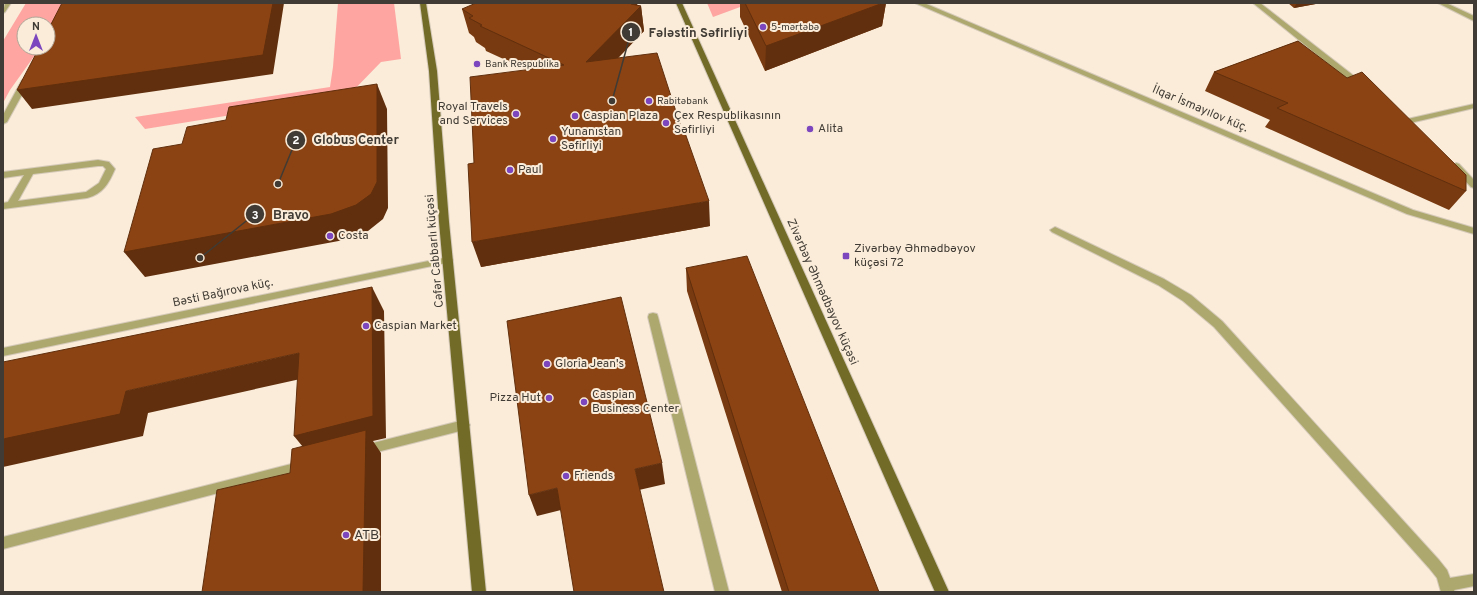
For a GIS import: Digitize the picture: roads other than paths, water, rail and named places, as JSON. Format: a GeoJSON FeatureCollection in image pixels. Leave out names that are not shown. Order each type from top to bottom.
{"type":"FeatureCollection","features":[{"type":"Feature","properties":{"kind":"main road","name":"Cəfər Cabbarlı küçəsi"},"geometry":{"type":"LineString","coordinates":[[423,3],[434,71],[448,260],[479,592]]}},
{"type":"Feature","properties":{"kind":"main road","name":"Zivərbəy Əhmədbəyov küçəsi"},"geometry":{"type":"LineString","coordinates":[[679,3],[942,592]]}},
{"type":"Feature","properties":{"kind":"street"},"geometry":{"type":"LineString","coordinates":[[3,11],[8,3]]}},
{"type":"Feature","properties":{"kind":"street","name":"İlqar İsmayılov küç."},"geometry":{"type":"LineString","coordinates":[[918,3],[1410,212],[1474,231]]}},
{"type":"Feature","properties":{"kind":"street"},"geometry":{"type":"LineString","coordinates":[[1256,3],[1369,92]]}},
{"type":"Feature","properties":{"kind":"street"},"geometry":{"type":"LineString","coordinates":[[1441,3],[1474,19]]}},
{"type":"Feature","properties":{"kind":"street"},"geometry":{"type":"LineString","coordinates":[[3,122],[30,71]]}},
{"type":"Feature","properties":{"kind":"street"},"geometry":{"type":"LineString","coordinates":[[1417,131],[1403,119],[1474,106]]}},
{"type":"Feature","properties":{"kind":"street"},"geometry":{"type":"LineString","coordinates":[[1449,159],[1474,185]]}},
{"type":"Feature","properties":{"kind":"street"},"geometry":{"type":"LineString","coordinates":[[3,175],[98,163],[106,164],[111,169],[105,184],[98,191],[87,195],[7,205]]}},
{"type":"Feature","properties":{"kind":"street"},"geometry":{"type":"LineString","coordinates":[[7,205],[30,172]]}},
{"type":"Feature","properties":{"kind":"street"},"geometry":{"type":"LineString","coordinates":[[1055,230],[1161,282],[1187,298],[1218,324],[1434,564],[1442,574],[1447,588],[1474,580]]}},
{"type":"Feature","properties":{"kind":"street","name":"Bəsti Bağırova küç."},"geometry":{"type":"LineString","coordinates":[[3,352],[448,260]]}},
{"type":"Feature","properties":{"kind":"street"},"geometry":{"type":"LineString","coordinates":[[653,317],[722,592]]}},
{"type":"Feature","properties":{"kind":"street"},"geometry":{"type":"LineString","coordinates":[[356,452],[464,425]]}},
{"type":"Feature","properties":{"kind":"street"},"geometry":{"type":"LineString","coordinates":[[3,543],[318,462]]}},
{"type":"Feature","properties":{"kind":"place","name":"5-mərtəbə"},"geometry":{"type":"Point","coordinates":[763,27]}},
{"type":"Feature","properties":{"kind":"place","name":"Bank Respublika"},"geometry":{"type":"Point","coordinates":[477,64]}},
{"type":"Feature","properties":{"kind":"place","name":"Fələstin Səfirliyi"},"geometry":{"type":"Point","coordinates":[612,101]}},
{"type":"Feature","properties":{"kind":"place","name":"Rabitəbank"},"geometry":{"type":"Point","coordinates":[649,101]}},
{"type":"Feature","properties":{"kind":"place","name":"Royal Travels and Services"},"geometry":{"type":"Point","coordinates":[516,114]}},
{"type":"Feature","properties":{"kind":"place","name":"Caspian Plaza"},"geometry":{"type":"Point","coordinates":[575,116]}},
{"type":"Feature","properties":{"kind":"place","name":"Çex Respublikasının Səfirliyi"},"geometry":{"type":"Point","coordinates":[666,123]}},
{"type":"Feature","properties":{"kind":"place","name":"Alita"},"geometry":{"type":"Point","coordinates":[810,129]}},
{"type":"Feature","properties":{"kind":"place","name":"Yunanıstan Səfirliyi"},"geometry":{"type":"Point","coordinates":[553,139]}},
{"type":"Feature","properties":{"kind":"place","name":"Paul"},"geometry":{"type":"Point","coordinates":[510,170]}},
{"type":"Feature","properties":{"kind":"place","name":"Globus Center"},"geometry":{"type":"Point","coordinates":[278,184]}},
{"type":"Feature","properties":{"kind":"place","name":"Costa"},"geometry":{"type":"Point","coordinates":[330,236]}},
{"type":"Feature","properties":{"kind":"place","name":"Zivərbəy Əhmədbəyov küçəsi 72"},"geometry":{"type":"Point","coordinates":[846,256]}},
{"type":"Feature","properties":{"kind":"place","name":"Bravo"},"geometry":{"type":"Point","coordinates":[200,258]}},
{"type":"Feature","properties":{"kind":"place","name":"Caspian Market"},"geometry":{"type":"Point","coordinates":[366,326]}},
{"type":"Feature","properties":{"kind":"place","name":"Gloria Jean's"},"geometry":{"type":"Point","coordinates":[547,364]}},
{"type":"Feature","properties":{"kind":"place","name":"Pizza Hut"},"geometry":{"type":"Point","coordinates":[549,398]}},
{"type":"Feature","properties":{"kind":"place","name":"Caspian Business Center"},"geometry":{"type":"Point","coordinates":[584,402]}},
{"type":"Feature","properties":{"kind":"place","name":"Friends"},"geometry":{"type":"Point","coordinates":[566,476]}},
{"type":"Feature","properties":{"kind":"place","name":"ATB"},"geometry":{"type":"Point","coordinates":[346,535]}}]}
